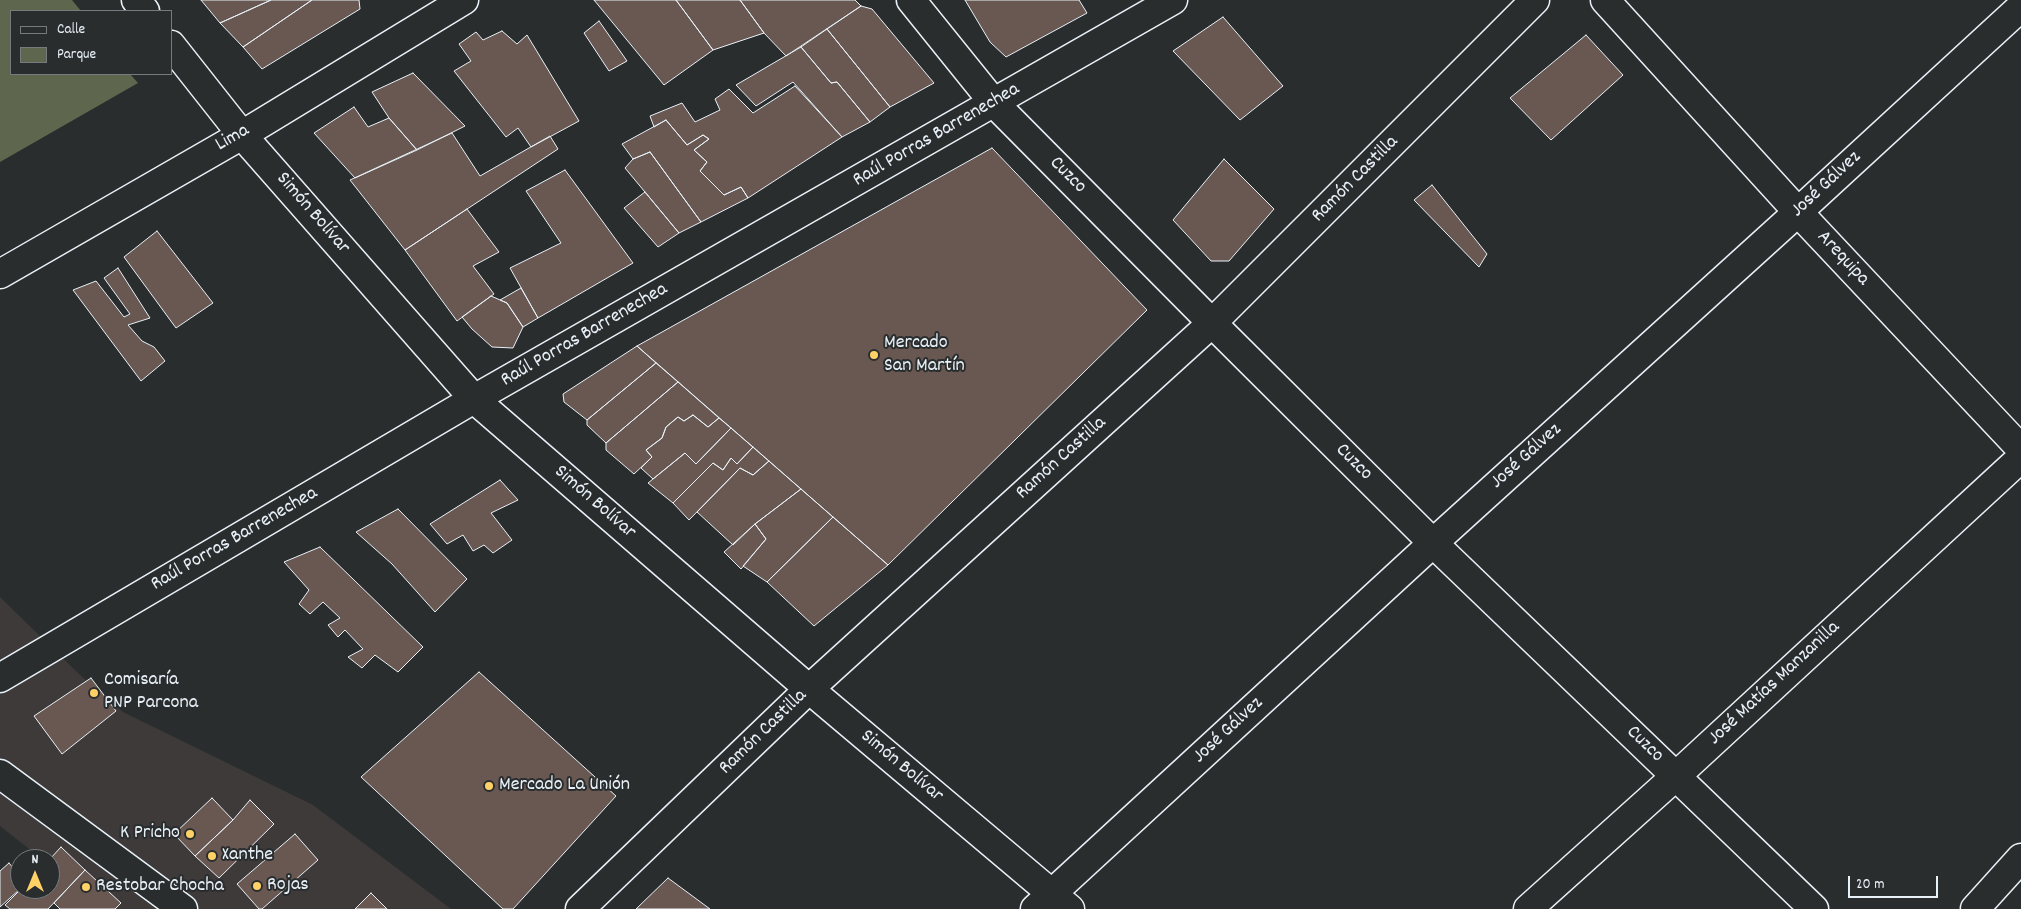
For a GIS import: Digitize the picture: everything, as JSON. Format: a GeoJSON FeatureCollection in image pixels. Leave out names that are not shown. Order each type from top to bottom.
{"type":"FeatureCollection","features":[{"type":"Feature","properties":{"kind":"street"},"geometry":{"type":"LineString","coordinates":[[136,0],[144,10]]}},
{"type":"Feature","properties":{"kind":"street","name":"Lima"},"geometry":{"type":"LineString","coordinates":[[0,274],[242,135],[464,0]]}},
{"type":"Feature","properties":{"kind":"street","name":"Cuzco"},"geometry":{"type":"LineString","coordinates":[[911,0],[994,103],[1212,323],[1433,543],[1814,909]]}},
{"type":"Feature","properties":{"kind":"street","name":"Raúl Porras Barrenechea"},"geometry":{"type":"LineString","coordinates":[[0,678],[474,399],[1173,0]]}},
{"type":"Feature","properties":{"kind":"street","name":"Ramón Castilla"},"geometry":{"type":"LineString","coordinates":[[580,909],[809,689],[1212,323],[1536,0]]}},
{"type":"Feature","properties":{"kind":"street","name":"Arequipa"},"geometry":{"type":"LineString","coordinates":[[1605,0],[1798,212],[2021,449]]}},
{"type":"Feature","properties":{"kind":"street","name":"José Gálvez"},"geometry":{"type":"LineString","coordinates":[[1052,904],[1433,543],[2021,7]]}},
{"type":"Feature","properties":{"kind":"street","name":"Simón Bolívar"},"geometry":{"type":"LineString","coordinates":[[172,46],[242,135],[474,399],[809,689],[1052,904]]}},
{"type":"Feature","properties":{"kind":"street","name":"José Matías Manzanilla"},"geometry":{"type":"LineString","coordinates":[[1528,909],[1676,776],[2021,458]]}},
{"type":"Feature","properties":{"kind":"street"},"geometry":{"type":"LineString","coordinates":[[0,774],[183,909]]}},
{"type":"Feature","properties":{"kind":"street"},"geometry":{"type":"LineString","coordinates":[[1975,909],[2021,858]]}},
{"type":"Feature","properties":{"kind":"shaded area"},"geometry":{"type":"Polygon","coordinates":[[[0,597],[80,675],[123,712],[313,805],[451,909],[105,909],[60,873],[60,849],[29,849],[0,826],[0,597]]]}},
{"type":"Feature","properties":{"kind":"green space"},"geometry":{"type":"Polygon","coordinates":[[[0,0],[72,0],[80,10],[10,10],[10,75],[131,75],[138,83],[0,162],[0,0]]]}},
{"type":"Feature","properties":{"kind":"building"},"geometry":{"type":"Polygon","coordinates":[[[201,0],[271,0],[220,23],[201,0]]]}},
{"type":"Feature","properties":{"kind":"building"},"geometry":{"type":"Polygon","coordinates":[[[271,0],[312,0],[243,47],[220,23],[271,0]]]}},
{"type":"Feature","properties":{"kind":"building"},"geometry":{"type":"Polygon","coordinates":[[[312,0],[359,0],[360,9],[262,69],[243,47],[312,0]]]}},
{"type":"Feature","properties":{"kind":"building"},"geometry":{"type":"Polygon","coordinates":[[[594,0],[676,0],[713,50],[664,85],[594,0]]]}},
{"type":"Feature","properties":{"kind":"building"},"geometry":{"type":"Polygon","coordinates":[[[676,0],[740,0],[764,33],[713,50],[676,0]]]}},
{"type":"Feature","properties":{"kind":"building"},"geometry":{"type":"Polygon","coordinates":[[[740,0],[855,0],[861,6],[786,56],[764,33],[740,0]]]}},
{"type":"Feature","properties":{"kind":"building"},"geometry":{"type":"Polygon","coordinates":[[[965,0],[1079,0],[1087,13],[1006,57],[990,42],[965,0]]]}},
{"type":"Feature","properties":{"kind":"building"},"geometry":{"type":"Polygon","coordinates":[[[861,6],[872,9],[934,83],[890,107],[827,29],[861,6]]]}},
{"type":"Feature","properties":{"kind":"building"},"geometry":{"type":"Polygon","coordinates":[[[1223,17],[1283,86],[1240,120],[1173,51],[1223,17]]]}},
{"type":"Feature","properties":{"kind":"building"},"geometry":{"type":"Polygon","coordinates":[[[599,21],[627,61],[609,71],[584,33],[599,21]]]}},
{"type":"Feature","properties":{"kind":"building"},"geometry":{"type":"Polygon","coordinates":[[[827,29],[890,107],[870,122],[837,82],[831,83],[801,47],[827,29]]]}},
{"type":"Feature","properties":{"kind":"building"},"geometry":{"type":"Polygon","coordinates":[[[502,31],[517,44],[527,35],[579,121],[531,147],[518,128],[506,137],[454,71],[471,61],[459,44],[476,32],[483,40],[502,31]]]}},
{"type":"Feature","properties":{"kind":"building"},"geometry":{"type":"Polygon","coordinates":[[[1586,35],[1623,75],[1551,140],[1510,98],[1586,35]]]}},
{"type":"Feature","properties":{"kind":"building"},"geometry":{"type":"Polygon","coordinates":[[[801,47],[831,83],[837,82],[870,122],[842,137],[793,82],[756,106],[736,85],[801,47]]]}},
{"type":"Feature","properties":{"kind":"building"},"geometry":{"type":"Polygon","coordinates":[[[413,73],[465,126],[417,150],[389,118],[372,92],[413,73]]]}},
{"type":"Feature","properties":{"kind":"building"},"geometry":{"type":"Polygon","coordinates":[[[795,86],[842,137],[748,198],[741,187],[724,195],[700,171],[707,162],[694,150],[709,139],[703,135],[687,145],[666,120],[654,127],[650,116],[682,103],[695,122],[720,110],[715,99],[729,89],[753,113],[795,86]]]}},
{"type":"Feature","properties":{"kind":"building"},"geometry":{"type":"Polygon","coordinates":[[[354,107],[368,127],[389,118],[417,150],[355,178],[314,133],[354,107]]]}},
{"type":"Feature","properties":{"kind":"building"},"geometry":{"type":"Polygon","coordinates":[[[666,120],[687,145],[703,135],[709,139],[694,150],[707,162],[700,171],[724,195],[741,187],[748,198],[701,222],[650,152],[633,159],[622,144],[666,120]]]}},
{"type":"Feature","properties":{"kind":"building"},"geometry":{"type":"Polygon","coordinates":[[[452,133],[480,176],[550,136],[558,149],[405,250],[350,180],[452,133]]]}},
{"type":"Feature","properties":{"kind":"building","name":"Mercado San Martín"},"geometry":{"type":"Polygon","coordinates":[[[992,148],[1147,310],[888,565],[637,346],[992,148]]]}},
{"type":"Feature","properties":{"kind":"building"},"geometry":{"type":"Polygon","coordinates":[[[650,152],[701,222],[679,233],[625,168],[633,159],[650,152]]]}},
{"type":"Feature","properties":{"kind":"building"},"geometry":{"type":"Polygon","coordinates":[[[1224,159],[1274,209],[1229,261],[1211,261],[1173,220],[1224,159]]]}},
{"type":"Feature","properties":{"kind":"building"},"geometry":{"type":"Polygon","coordinates":[[[565,170],[633,263],[538,318],[510,268],[561,243],[526,191],[565,170]]]}},
{"type":"Feature","properties":{"kind":"building"},"geometry":{"type":"Polygon","coordinates":[[[1432,185],[1487,254],[1479,267],[1414,200],[1432,185]]]}},
{"type":"Feature","properties":{"kind":"building"},"geometry":{"type":"Polygon","coordinates":[[[645,192],[679,233],[658,247],[624,208],[645,192]]]}},
{"type":"Feature","properties":{"kind":"building"},"geometry":{"type":"Polygon","coordinates":[[[467,209],[499,252],[473,266],[494,294],[457,321],[405,250],[467,209]]]}},
{"type":"Feature","properties":{"kind":"building"},"geometry":{"type":"Polygon","coordinates":[[[157,231],[213,303],[176,328],[124,257],[157,231]]]}},
{"type":"Feature","properties":{"kind":"building"},"geometry":{"type":"Polygon","coordinates":[[[118,268],[150,318],[128,325],[142,341],[154,347],[165,361],[141,381],[73,290],[96,281],[124,317],[130,314],[104,278],[118,268]]]}},
{"type":"Feature","properties":{"kind":"building"},"geometry":{"type":"Polygon","coordinates":[[[521,288],[538,318],[523,327],[507,303],[500,300],[521,288]]]}},
{"type":"Feature","properties":{"kind":"building"},"geometry":{"type":"Polygon","coordinates":[[[491,296],[507,303],[523,327],[513,348],[492,347],[462,317],[491,296]]]}},
{"type":"Feature","properties":{"kind":"building"},"geometry":{"type":"Polygon","coordinates":[[[637,346],[656,363],[587,420],[564,402],[563,394],[637,346]]]}},
{"type":"Feature","properties":{"kind":"building"},"geometry":{"type":"Polygon","coordinates":[[[656,363],[678,382],[606,443],[587,425],[587,420],[656,363]]]}},
{"type":"Feature","properties":{"kind":"building"},"geometry":{"type":"Polygon","coordinates":[[[678,382],[719,418],[708,427],[693,415],[684,421],[678,417],[666,427],[662,438],[646,450],[652,457],[634,474],[606,450],[606,443],[678,382]]]}},
{"type":"Feature","properties":{"kind":"building"},"geometry":{"type":"Polygon","coordinates":[[[693,415],[708,427],[719,418],[731,428],[696,464],[685,453],[653,479],[641,468],[652,457],[646,450],[662,438],[666,427],[678,417],[684,421],[693,415]]]}},
{"type":"Feature","properties":{"kind":"building"},"geometry":{"type":"Polygon","coordinates":[[[731,428],[753,447],[737,464],[731,458],[723,470],[713,463],[673,503],[648,483],[685,453],[696,464],[731,428]]]}},
{"type":"Feature","properties":{"kind":"building"},"geometry":{"type":"Polygon","coordinates":[[[753,447],[769,461],[753,475],[740,468],[689,520],[673,503],[713,463],[723,470],[731,458],[737,464],[753,447]]]}},
{"type":"Feature","properties":{"kind":"building"},"geometry":{"type":"Polygon","coordinates":[[[769,461],[801,489],[755,524],[733,545],[697,512],[740,468],[753,475],[769,461]]]}},
{"type":"Feature","properties":{"kind":"building"},"geometry":{"type":"Polygon","coordinates":[[[500,480],[518,500],[491,513],[512,540],[493,553],[484,545],[473,551],[463,535],[447,544],[430,524],[500,480]]]}},
{"type":"Feature","properties":{"kind":"building"},"geometry":{"type":"Polygon","coordinates":[[[801,489],[833,517],[767,582],[743,566],[766,539],[755,524],[801,489]]]}},
{"type":"Feature","properties":{"kind":"building"},"geometry":{"type":"Polygon","coordinates":[[[398,509],[467,579],[435,612],[392,564],[356,532],[398,509]]]}},
{"type":"Feature","properties":{"kind":"building"},"geometry":{"type":"Polygon","coordinates":[[[833,517],[888,565],[814,626],[767,582],[833,517]]]}},
{"type":"Feature","properties":{"kind":"building"},"geometry":{"type":"Polygon","coordinates":[[[755,524],[766,539],[741,569],[724,552],[755,524]]]}},
{"type":"Feature","properties":{"kind":"building"},"geometry":{"type":"Polygon","coordinates":[[[320,547],[423,647],[398,672],[375,655],[362,668],[348,657],[363,649],[345,630],[338,637],[328,625],[340,618],[323,602],[310,614],[299,604],[309,590],[284,562],[320,547]]]}},
{"type":"Feature","properties":{"kind":"building","name":"Mercado La Unión"},"geometry":{"type":"Polygon","coordinates":[[[479,672],[616,796],[513,909],[503,909],[361,777],[479,672]]]}},
{"type":"Feature","properties":{"kind":"building"},"geometry":{"type":"Polygon","coordinates":[[[91,678],[116,711],[62,754],[34,716],[91,678]]]}},
{"type":"Feature","properties":{"kind":"building"},"geometry":{"type":"Polygon","coordinates":[[[212,798],[233,820],[195,856],[174,834],[212,798]]]}},
{"type":"Feature","properties":{"kind":"building"},"geometry":{"type":"Polygon","coordinates":[[[250,800],[274,824],[219,878],[195,856],[233,820],[250,800]]]}},
{"type":"Feature","properties":{"kind":"building"},"geometry":{"type":"Polygon","coordinates":[[[295,834],[318,860],[262,909],[259,909],[237,884],[295,834]]]}},
{"type":"Feature","properties":{"kind":"building"},"geometry":{"type":"Polygon","coordinates":[[[61,847],[85,870],[60,896],[60,849],[61,847]]]}},
{"type":"Feature","properties":{"kind":"building"},"geometry":{"type":"Polygon","coordinates":[[[9,863],[10,864],[10,898],[0,907],[0,871],[9,863]]]}},
{"type":"Feature","properties":{"kind":"building"},"geometry":{"type":"Polygon","coordinates":[[[85,870],[121,903],[115,909],[60,909],[54,903],[60,899],[60,897],[85,870]]]}},
{"type":"Feature","properties":{"kind":"building"},"geometry":{"type":"Polygon","coordinates":[[[668,878],[710,909],[636,909],[668,878]]]}},
{"type":"Feature","properties":{"kind":"building"},"geometry":{"type":"Polygon","coordinates":[[[371,893],[387,909],[355,909],[371,893]]]}},
{"type":"Feature","properties":{"kind":"building"},"geometry":{"type":"Polygon","coordinates":[[[11,899],[57,899],[48,909],[10,909],[5,905],[11,899]]]}},
{"type":"Feature","properties":{"kind":"place","name":"Mercado San Martín"},"geometry":{"type":"Point","coordinates":[874,355]}},
{"type":"Feature","properties":{"kind":"place","name":"Comisaría PNP Parcona"},"geometry":{"type":"Point","coordinates":[94,693]}},
{"type":"Feature","properties":{"kind":"place","name":"Mercado La Unión"},"geometry":{"type":"Point","coordinates":[489,786]}},
{"type":"Feature","properties":{"kind":"place","name":"K Pricho"},"geometry":{"type":"Point","coordinates":[190,834]}},
{"type":"Feature","properties":{"kind":"place","name":"Xanthe"},"geometry":{"type":"Point","coordinates":[212,856]}},
{"type":"Feature","properties":{"kind":"place","name":"Rojas"},"geometry":{"type":"Point","coordinates":[257,886]}},
{"type":"Feature","properties":{"kind":"place","name":"Restobar Chocha"},"geometry":{"type":"Point","coordinates":[86,887]}}]}
